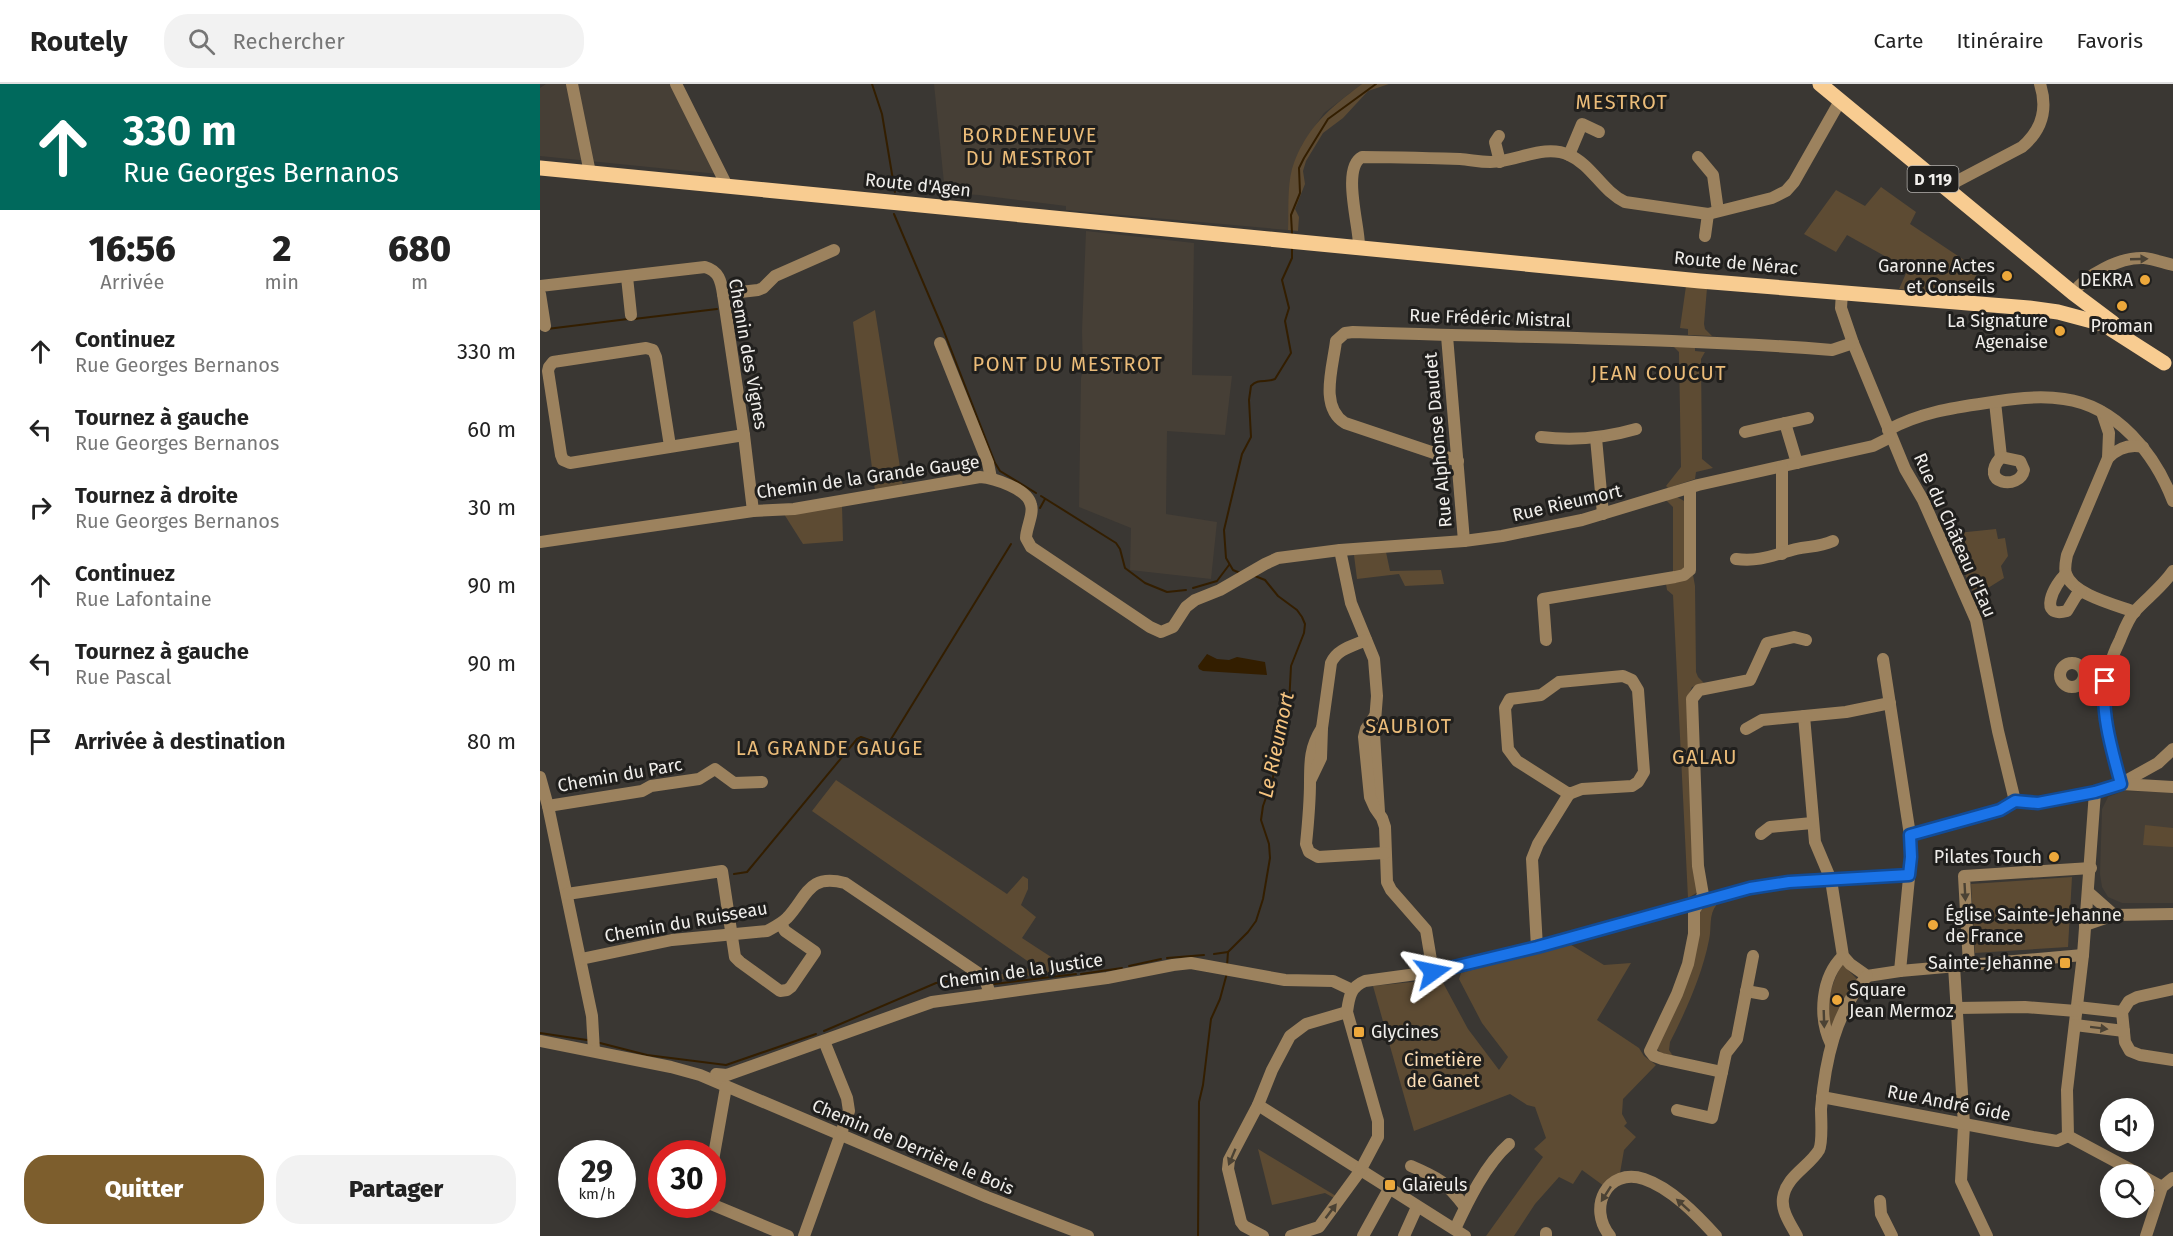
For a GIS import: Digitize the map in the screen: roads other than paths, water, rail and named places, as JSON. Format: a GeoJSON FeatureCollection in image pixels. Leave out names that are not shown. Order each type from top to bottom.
{"type":"FeatureCollection","features":[{"type":"Feature","properties":{"kind":"main road","name":"D 119"},"geometry":{"type":"LineString","coordinates":[[1820,84],[2047,272],[2169,366]]}},
{"type":"Feature","properties":{"kind":"main road","name":"Route d'Agen"},"geometry":{"type":"LineString","coordinates":[[540,168],[1293,240]]}},
{"type":"Feature","properties":{"kind":"main road","name":"Route de Nérac"},"geometry":{"type":"LineString","coordinates":[[1293,240],[1700,281],[2058,312],[2103,324],[2169,366]]}},
{"type":"Feature","properties":{"kind":"main road","name":"D 119"},"geometry":{"type":"LineString","coordinates":[[2047,272],[2057,288],[2058,312]]}},
{"type":"Feature","properties":{"kind":"main road"},"geometry":{"type":"LineString","coordinates":[[2058,312],[2073,293]]}},
{"type":"Feature","properties":{"kind":"street"},"geometry":{"type":"LineString","coordinates":[[572,84],[590,173]]}},
{"type":"Feature","properties":{"kind":"street"},"geometry":{"type":"LineString","coordinates":[[676,84],[727,186]]}},
{"type":"Feature","properties":{"kind":"street"},"geometry":{"type":"LineString","coordinates":[[1944,188],[2022,147],[2030,140],[2038,128],[2043,112],[2043,93],[2040,84]]}},
{"type":"Feature","properties":{"kind":"street"},"geometry":{"type":"LineString","coordinates":[[1359,247],[1353,193],[1354,166],[1358,159],[1366,157],[1500,162],[1539,152],[1554,152],[1569,155],[1585,167],[1610,194],[1625,202],[1713,212],[1772,198],[1786,191],[1794,182],[1840,101]]}},
{"type":"Feature","properties":{"kind":"street"},"geometry":{"type":"LineString","coordinates":[[1569,155],[1582,124],[1599,132]]}},
{"type":"Feature","properties":{"kind":"street"},"geometry":{"type":"LineString","coordinates":[[1499,136],[1495,142],[1500,162]]}},
{"type":"Feature","properties":{"kind":"street"},"geometry":{"type":"LineString","coordinates":[[1698,157],[1713,175],[1713,212],[1706,236]]}},
{"type":"Feature","properties":{"kind":"street"},"geometry":{"type":"LineString","coordinates":[[723,294],[758,290],[775,276],[834,250]]}},
{"type":"Feature","properties":{"kind":"street"},"geometry":{"type":"LineString","coordinates":[[2073,293],[2078,285],[2088,278],[2132,259],[2146,258],[2173,265]]}},
{"type":"Feature","properties":{"kind":"street","name":"Chemin des Vignes"},"geometry":{"type":"LineString","coordinates":[[540,286],[705,267],[716,272],[720,278],[723,294],[753,512]]}},
{"type":"Feature","properties":{"kind":"street"},"geometry":{"type":"LineString","coordinates":[[627,276],[632,315]]}},
{"type":"Feature","properties":{"kind":"street","name":"Rue du Château d'Eau"},"geometry":{"type":"LineString","coordinates":[[1842,292],[1841,308],[1852,343],[1905,469],[1923,500],[1976,620],[1998,731],[2015,801]]}},
{"type":"Feature","properties":{"kind":"street"},"geometry":{"type":"LineString","coordinates":[[540,294],[545,326]]}},
{"type":"Feature","properties":{"kind":"street","name":"Rue Frédéric Mistral"},"geometry":{"type":"LineString","coordinates":[[1458,461],[1345,423],[1334,413],[1329,400],[1336,341],[1342,335],[1353,332],[1690,341],[1832,350],[1852,343]]}},
{"type":"Feature","properties":{"kind":"street","name":"Rue Alphonse Daudet"},"geometry":{"type":"LineString","coordinates":[[1447,336],[1464,541]]}},
{"type":"Feature","properties":{"kind":"street"},"geometry":{"type":"LineString","coordinates":[[940,343],[988,463],[991,478]]}},
{"type":"Feature","properties":{"kind":"street"},"geometry":{"type":"LineString","coordinates":[[670,447],[653,350],[646,348],[551,364],[548,371],[561,456],[570,463],[670,447],[744,435]]}},
{"type":"Feature","properties":{"kind":"street","name":"Rue Rieumort"},"geometry":{"type":"LineString","coordinates":[[1247,574],[1278,558],[1340,550],[1464,541],[1582,520],[1690,488],[1873,446],[1923,414],[1995,402],[2039,398],[2065,399],[2086,404],[2118,423],[2143,447],[2163,476],[2173,501]]}},
{"type":"Feature","properties":{"kind":"street"},"geometry":{"type":"LineString","coordinates":[[1995,402],[2001,457]]}},
{"type":"Feature","properties":{"kind":"street"},"geometry":{"type":"LineString","coordinates":[[2102,412],[2109,433],[2108,458],[2067,555],[2065,568],[2066,574],[2081,591],[2134,612]]}},
{"type":"Feature","properties":{"kind":"street"},"geometry":{"type":"LineString","coordinates":[[1745,432],[1808,418]]}},
{"type":"Feature","properties":{"kind":"street"},"geometry":{"type":"LineString","coordinates":[[1785,423],[1797,463]]}},
{"type":"Feature","properties":{"kind":"street"},"geometry":{"type":"LineString","coordinates":[[1541,437],[1596,438],[1636,429]]}},
{"type":"Feature","properties":{"kind":"street"},"geometry":{"type":"LineString","coordinates":[[1596,438],[1603,514]]}},
{"type":"Feature","properties":{"kind":"street"},"geometry":{"type":"LineString","coordinates":[[2108,458],[2114,452],[2128,446],[2143,447]]}},
{"type":"Feature","properties":{"kind":"street"},"geometry":{"type":"LineString","coordinates":[[1782,466],[1782,554]]}},
{"type":"Feature","properties":{"kind":"street","name":"Chemin de la Grande Gauge"},"geometry":{"type":"LineString","coordinates":[[540,542],[794,508],[980,477],[1003,482],[1026,496],[1032,509],[1026,538],[1031,547],[1157,631],[1166,631],[1173,627],[1186,608],[1195,600],[1220,590],[1247,574]]}},
{"type":"Feature","properties":{"kind":"street"},"geometry":{"type":"LineString","coordinates":[[1546,640],[1544,599],[1688,573],[1690,570],[1690,488]]}},
{"type":"Feature","properties":{"kind":"street"},"geometry":{"type":"LineString","coordinates":[[1736,559],[1753,561],[1798,549],[1819,547],[1833,541]]}},
{"type":"Feature","properties":{"kind":"street"},"geometry":{"type":"LineString","coordinates":[[1340,550],[1351,603],[1374,659],[1377,696],[1374,716],[1379,813],[1385,827],[1388,882],[1391,890],[1427,934],[1433,972]]}},
{"type":"Feature","properties":{"kind":"street"},"geometry":{"type":"LineString","coordinates":[[2121,784],[2106,720],[2105,684],[2114,651],[2134,612],[2162,586],[2173,571]]}},
{"type":"Feature","properties":{"kind":"street"},"geometry":{"type":"LineString","coordinates":[[2066,574],[2055,585],[2050,602],[2053,609],[2059,613],[2067,611],[2081,591]]}},
{"type":"Feature","properties":{"kind":"street"},"geometry":{"type":"LineString","coordinates":[[1722,1072],[1662,1059],[1654,1056],[1650,1051],[1677,994],[1688,964],[1694,934],[1694,911],[1703,895],[1698,866],[1693,694],[1698,690],[1750,680],[1767,643],[1794,637],[1806,640]]}},
{"type":"Feature","properties":{"kind":"street"},"geometry":{"type":"LineString","coordinates":[[1366,640],[1334,657],[1322,728],[1321,758],[1310,781],[1306,844],[1309,852],[1318,858],[1385,853]]}},
{"type":"Feature","properties":{"kind":"street"},"geometry":{"type":"LineString","coordinates":[[1883,659],[1910,835],[1911,857],[1900,971]]}},
{"type":"Feature","properties":{"kind":"street"},"geometry":{"type":"LineString","coordinates":[[1537,947],[1532,859],[1538,844],[1569,794],[1582,789],[1632,786],[1644,772],[1638,690],[1629,678],[1623,676],[1559,682],[1541,695],[1514,697],[1507,702],[1505,708],[1510,754],[1569,794]]}},
{"type":"Feature","properties":{"kind":"street"},"geometry":{"type":"LineString","coordinates":[[2084,677],[2105,684]]}},
{"type":"Feature","properties":{"kind":"street"},"geometry":{"type":"LineString","coordinates":[[1746,729],[1762,720],[1846,712],[1890,703]]}},
{"type":"Feature","properties":{"kind":"street"},"geometry":{"type":"LineString","coordinates":[[1804,716],[1816,849],[1831,880],[1843,956],[1850,964],[1867,976],[2083,955]]}},
{"type":"Feature","properties":{"kind":"street"},"geometry":{"type":"LineString","coordinates":[[1910,835],[2000,810],[2015,801],[2038,803],[2095,792],[2121,784],[2158,763],[2173,749]]}},
{"type":"Feature","properties":{"kind":"street","name":"Chemin du Parc"},"geometry":{"type":"LineString","coordinates":[[546,812],[642,791],[651,786],[699,779],[715,769],[734,783],[762,782]]}},
{"type":"Feature","properties":{"kind":"street"},"geometry":{"type":"LineString","coordinates":[[540,777],[546,812],[581,959],[594,1030],[594,1051]]}},
{"type":"Feature","properties":{"kind":"street"},"geometry":{"type":"LineString","coordinates":[[2121,784],[2173,787]]}},
{"type":"Feature","properties":{"kind":"street"},"geometry":{"type":"LineString","coordinates":[[2095,792],[2091,868],[2067,1100],[2068,1136],[2120,1164]]}},
{"type":"Feature","properties":{"kind":"street"},"geometry":{"type":"LineString","coordinates":[[1761,834],[1770,827],[1812,823]]}},
{"type":"Feature","properties":{"kind":"street"},"geometry":{"type":"LineString","coordinates":[[1969,965],[1964,876],[2091,868]]}},
{"type":"Feature","properties":{"kind":"street"},"geometry":{"type":"LineString","coordinates":[[567,894],[722,871],[735,957],[780,991],[787,990],[815,952],[786,931],[781,924]]}},
{"type":"Feature","properties":{"kind":"street"},"geometry":{"type":"LineString","coordinates":[[1291,1236],[1319,1227],[1360,1171],[1378,1137],[1379,1126],[1347,1012],[1355,987],[1365,981],[1433,972],[1537,947],[1760,886],[1789,882],[1909,875]]}},
{"type":"Feature","properties":{"kind":"street","name":"Chemin du Ruisseau"},"geometry":{"type":"LineString","coordinates":[[581,959],[672,940],[767,931],[789,917],[805,892],[814,884],[825,881],[845,883],[978,973],[985,979],[990,994]]}},
{"type":"Feature","properties":{"kind":"street"},"geometry":{"type":"LineString","coordinates":[[2088,892],[2114,915]]}},
{"type":"Feature","properties":{"kind":"street"},"geometry":{"type":"LineString","coordinates":[[2085,925],[2114,915],[2173,914]]}},
{"type":"Feature","properties":{"kind":"street"},"geometry":{"type":"LineString","coordinates":[[1677,1110],[1712,1118],[1726,1053],[1737,1039],[1753,956]]}},
{"type":"Feature","properties":{"kind":"street"},"geometry":{"type":"LineString","coordinates":[[1831,1044],[1825,1030],[1824,1004],[1829,976],[1843,956]]}},
{"type":"Feature","properties":{"kind":"street","name":"Chemin de la Justice"},"geometry":{"type":"LineString","coordinates":[[716,1074],[727,1074],[932,1002],[1107,978],[1173,965],[1191,963],[1286,980],[1333,981],[1355,987]]}},
{"type":"Feature","properties":{"kind":"street"},"geometry":{"type":"LineString","coordinates":[[1954,966],[1964,1125],[1960,1181],[1987,1236]]}},
{"type":"Feature","properties":{"kind":"street"},"geometry":{"type":"LineString","coordinates":[[1797,1236],[1783,1206],[1784,1193],[1793,1178],[1819,1150],[1822,1097],[1831,1044],[1847,1004],[1867,976]]}},
{"type":"Feature","properties":{"kind":"street"},"geometry":{"type":"LineString","coordinates":[[2173,989],[2137,997],[2129,1001],[2122,1012],[2127,1047],[2137,1054],[2173,1060]]}},
{"type":"Feature","properties":{"kind":"street"},"geometry":{"type":"LineString","coordinates":[[1746,991],[1763,994]]}},
{"type":"Feature","properties":{"kind":"street"},"geometry":{"type":"LineString","coordinates":[[1957,1008],[2025,1007],[2122,1012]]}},
{"type":"Feature","properties":{"kind":"street"},"geometry":{"type":"LineString","coordinates":[[1263,1236],[1244,1227],[1241,1222],[1228,1169],[1229,1160],[1294,1031],[1306,1024],[1347,1012]]}},
{"type":"Feature","properties":{"kind":"street"},"geometry":{"type":"LineString","coordinates":[[2075,1025],[2124,1031]]}},
{"type":"Feature","properties":{"kind":"street","name":"Chemin de Derrière le Bois"},"geometry":{"type":"LineString","coordinates":[[540,1041],[686,1071],[1065,1232],[1088,1236]]}},
{"type":"Feature","properties":{"kind":"street"},"geometry":{"type":"LineString","coordinates":[[804,1236],[849,1111],[849,1104],[824,1041]]}},
{"type":"Feature","properties":{"kind":"street"},"geometry":{"type":"LineString","coordinates":[[717,1140],[726,1087]]}},
{"type":"Feature","properties":{"kind":"street","name":"Rue André Gide"},"geometry":{"type":"LineString","coordinates":[[1822,1097],[2056,1141],[2068,1136]]}},
{"type":"Feature","properties":{"kind":"street"},"geometry":{"type":"LineString","coordinates":[[1258,1105],[1460,1232],[1465,1207],[1499,1153],[1509,1144]]}},
{"type":"Feature","properties":{"kind":"street"},"geometry":{"type":"LineString","coordinates":[[1411,1166],[1439,1178],[1450,1186],[1465,1207]]}},
{"type":"Feature","properties":{"kind":"street"},"geometry":{"type":"LineString","coordinates":[[1610,1236],[1600,1219],[1601,1198],[1615,1182],[1636,1177],[1671,1194],[1716,1236]]}},
{"type":"Feature","properties":{"kind":"street"},"geometry":{"type":"LineString","coordinates":[[2146,1236],[2162,1187],[2173,1178]]}},
{"type":"Feature","properties":{"kind":"street"},"geometry":{"type":"LineString","coordinates":[[2154,1183],[2162,1187]]}},
{"type":"Feature","properties":{"kind":"street"},"geometry":{"type":"LineString","coordinates":[[1363,1236],[1389,1189]]}},
{"type":"Feature","properties":{"kind":"street"},"geometry":{"type":"LineString","coordinates":[[1880,1201],[1881,1214],[1892,1236]]}},
{"type":"Feature","properties":{"kind":"street"},"geometry":{"type":"LineString","coordinates":[[1404,1236],[1417,1207]]}},
{"type":"Feature","properties":{"kind":"street"},"geometry":{"type":"LineString","coordinates":[[726,1210],[788,1236]]}},
{"type":"Feature","properties":{"kind":"waterway"},"geometry":{"type":"LineString","coordinates":[[872,84],[882,114],[895,192]]}},
{"type":"Feature","properties":{"kind":"waterway","name":"Le Rieumort"},"geometry":{"type":"LineString","coordinates":[[1292,233],[1291,215],[1300,193],[1299,168],[1304,158],[1328,119],[1376,84]]}},
{"type":"Feature","properties":{"kind":"waterway"},"geometry":{"type":"LineString","coordinates":[[894,214],[943,329],[995,463],[1000,471],[1036,493]]}},
{"type":"Feature","properties":{"kind":"waterway","name":"Le Rieumort"},"geometry":{"type":"LineString","coordinates":[[1240,573],[1233,570],[1226,558],[1224,530],[1242,454],[1251,437],[1249,400],[1251,386],[1256,382],[1275,379],[1291,353],[1285,321],[1289,308],[1282,280],[1292,258],[1292,247]]}},
{"type":"Feature","properties":{"kind":"waterway"},"geometry":{"type":"LineString","coordinates":[[634,319],[717,309]]}},
{"type":"Feature","properties":{"kind":"waterway"},"geometry":{"type":"LineString","coordinates":[[547,329],[628,319]]}},
{"type":"Feature","properties":{"kind":"waterway"},"geometry":{"type":"LineString","coordinates":[[1041,496],[1116,543],[1125,568],[1145,583],[1167,592],[1186,590]]}},
{"type":"Feature","properties":{"kind":"waterway"},"geometry":{"type":"LineString","coordinates":[[1040,508],[1045,499]]}},
{"type":"Feature","properties":{"kind":"waterway"},"geometry":{"type":"LineString","coordinates":[[734,874],[747,872],[857,739],[861,737],[883,745],[888,744],[1011,544]]}},
{"type":"Feature","properties":{"kind":"waterway"},"geometry":{"type":"LineString","coordinates":[[1193,588],[1217,581],[1229,565]]}},
{"type":"Feature","properties":{"kind":"waterway","name":"Le Rieumort"},"geometry":{"type":"LineString","coordinates":[[1227,966],[1228,952],[1256,921],[1263,899],[1270,858],[1269,844],[1261,820],[1263,806],[1273,778],[1277,730],[1288,712],[1291,666],[1304,633],[1305,624],[1297,610],[1278,596],[1265,580],[1255,576]]}},
{"type":"Feature","properties":{"kind":"waterway"},"geometry":{"type":"LineString","coordinates":[[1214,954],[1228,952]]}},
{"type":"Feature","properties":{"kind":"waterway"},"geometry":{"type":"LineString","coordinates":[[1167,958],[1204,955]]}},
{"type":"Feature","properties":{"kind":"waterway"},"geometry":{"type":"LineString","coordinates":[[1129,966],[1161,959]]}},
{"type":"Feature","properties":{"kind":"waterway"},"geometry":{"type":"LineString","coordinates":[[1081,974],[1122,968]]}},
{"type":"Feature","properties":{"kind":"waterway","name":"Le Rieumort"},"geometry":{"type":"LineString","coordinates":[[1198,1236],[1199,1102],[1211,1019],[1220,999],[1227,973]]}},
{"type":"Feature","properties":{"kind":"waterway"},"geometry":{"type":"LineString","coordinates":[[994,984],[1076,974]]}},
{"type":"Feature","properties":{"kind":"waterway"},"geometry":{"type":"LineString","coordinates":[[824,1031],[936,983],[951,981],[981,984]]}},
{"type":"Feature","properties":{"kind":"waterway"},"geometry":{"type":"LineString","coordinates":[[540,1033],[587,1040]]}},
{"type":"Feature","properties":{"kind":"waterway"},"geometry":{"type":"LineString","coordinates":[[600,1043],[647,1055],[726,1065],[816,1034]]}},
{"type":"Feature","properties":{"kind":"place","name":"Garonne Actes et Conseils"},"geometry":{"type":"Point","coordinates":[2007,276]}},
{"type":"Feature","properties":{"kind":"place","name":"DEKRA"},"geometry":{"type":"Point","coordinates":[2145,280]}},
{"type":"Feature","properties":{"kind":"place","name":"Proman"},"geometry":{"type":"Point","coordinates":[2122,306]}},
{"type":"Feature","properties":{"kind":"place","name":"La Signature Agenaise"},"geometry":{"type":"Point","coordinates":[2060,331]}},
{"type":"Feature","properties":{"kind":"place","name":"Pilates Touch"},"geometry":{"type":"Point","coordinates":[2054,857]}},
{"type":"Feature","properties":{"kind":"place","name":"Église Sainte-Jehanne de France"},"geometry":{"type":"Point","coordinates":[1933,925]}},
{"type":"Feature","properties":{"kind":"place","name":"Sainte-Jehanne"},"geometry":{"type":"Point","coordinates":[2065,963]}},
{"type":"Feature","properties":{"kind":"place","name":"Square Jean Mermoz"},"geometry":{"type":"Point","coordinates":[1837,1000]}},
{"type":"Feature","properties":{"kind":"place","name":"Glycines"},"geometry":{"type":"Point","coordinates":[1359,1032]}},
{"type":"Feature","properties":{"kind":"place","name":"Glaïeuls"},"geometry":{"type":"Point","coordinates":[1390,1185]}},
{"type":"Feature","properties":{"kind":"district","name":"MESTROT"},"geometry":{"type":"Point","coordinates":[1622,102]}},
{"type":"Feature","properties":{"kind":"district","name":"BORDENEUVE DU MESTROT"},"geometry":{"type":"Point","coordinates":[1030,146]}},
{"type":"Feature","properties":{"kind":"district","name":"PONT DU MESTROT"},"geometry":{"type":"Point","coordinates":[1068,364]}},
{"type":"Feature","properties":{"kind":"district","name":"JEAN COUCUT"},"geometry":{"type":"Point","coordinates":[1659,373]}},
{"type":"Feature","properties":{"kind":"district","name":"SAUBIOT"},"geometry":{"type":"Point","coordinates":[1409,726]}},
{"type":"Feature","properties":{"kind":"district","name":"LA GRANDE GAUGE"},"geometry":{"type":"Point","coordinates":[830,748]}},
{"type":"Feature","properties":{"kind":"district","name":"GALAU"},"geometry":{"type":"Point","coordinates":[1705,757]}},
{"type":"Feature","properties":{"kind":"park label","name":"Cimetière de Ganet"},"geometry":{"type":"Point","coordinates":[1443,1070]}}]}
